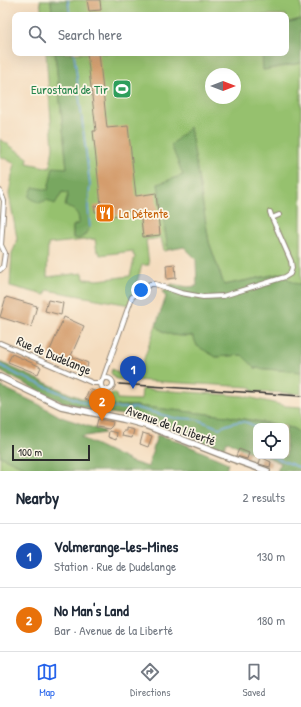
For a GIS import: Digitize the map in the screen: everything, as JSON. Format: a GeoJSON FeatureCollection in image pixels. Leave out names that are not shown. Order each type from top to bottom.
{"type":"FeatureCollection","features":[{"type":"Feature","properties":{"kind":"main road","name":"Avenue de la Liberté"},"geometry":{"type":"LineString","coordinates":[[0,376],[61,406],[145,425],[267,471]]}},
{"type":"Feature","properties":{"kind":"street"},"geometry":{"type":"LineString","coordinates":[[0,191],[4,201],[1,245],[5,252],[3,267],[0,270]]}},
{"type":"Feature","properties":{"kind":"street"},"geometry":{"type":"LineString","coordinates":[[104,379],[132,297],[150,284],[156,284],[181,293],[203,297],[223,296],[285,277],[290,274],[292,268],[291,261],[270,212]]}},
{"type":"Feature","properties":{"kind":"street"},"geometry":{"type":"LineString","coordinates":[[272,218],[280,215]]}},
{"type":"Feature","properties":{"kind":"street","name":"Rue de Dudelange"},"geometry":{"type":"LineString","coordinates":[[0,343],[93,383],[100,383],[107,378],[112,381],[113,385],[108,391],[101,387],[100,383]]}},
{"type":"Feature","properties":{"kind":"green space"},"geometry":{"type":"Polygon","coordinates":[[[40,0],[51,0],[52,12],[42,12],[40,0]]]}},
{"type":"Feature","properties":{"kind":"green space"},"geometry":{"type":"Polygon","coordinates":[[[51,0],[67,0],[69,12],[52,12],[51,0]]]}},
{"type":"Feature","properties":{"kind":"green space"},"geometry":{"type":"Polygon","coordinates":[[[67,0],[301,0],[301,19],[289,22],[289,12],[69,12],[67,0]]]}},
{"type":"Feature","properties":{"kind":"green space"},"geometry":{"type":"Polygon","coordinates":[[[301,19],[301,63],[263,70],[262,56],[289,56],[289,22],[301,19]]]}},
{"type":"Feature","properties":{"kind":"green space"},"geometry":{"type":"Polygon","coordinates":[[[46,56],[55,56],[67,168],[47,200],[60,197],[62,192],[68,193],[79,215],[79,223],[73,226],[73,238],[90,227],[88,207],[90,185],[74,56],[262,56],[264,70],[301,63],[301,284],[291,281],[282,273],[224,285],[209,242],[190,128],[183,175],[158,184],[168,250],[164,251],[161,238],[146,240],[149,265],[142,265],[130,305],[47,290],[45,295],[10,286],[12,253],[17,238],[9,194],[15,164],[0,156],[0,139],[28,158],[27,163],[50,168],[53,147],[46,56]],[[95,239],[48,244],[47,277],[83,273],[84,279],[98,280],[130,276],[135,256],[133,255],[133,251],[100,255],[99,251],[97,252],[95,239]]]}},
{"type":"Feature","properties":{"kind":"green space"},"geometry":{"type":"Polygon","coordinates":[[[55,56],[74,56],[90,185],[88,207],[90,227],[84,236],[79,239],[73,238],[73,226],[79,223],[77,214],[74,210],[65,206],[68,193],[62,192],[55,204],[47,200],[39,203],[29,197],[33,187],[48,190],[53,167],[67,168],[55,56]]]}},
{"type":"Feature","properties":{"kind":"green space"},"geometry":{"type":"Polygon","coordinates":[[[190,127],[209,242],[224,285],[283,273],[291,281],[301,284],[301,372],[255,368],[242,355],[216,357],[197,346],[193,336],[168,334],[156,325],[166,297],[162,291],[170,289],[171,284],[188,287],[197,286],[196,259],[184,247],[168,250],[158,184],[183,175],[171,145],[190,127]]]}},
{"type":"Feature","properties":{"kind":"green space"},"geometry":{"type":"Polygon","coordinates":[[[156,325],[168,334],[178,336],[194,336],[216,357],[242,355],[255,368],[301,372],[301,394],[252,391],[252,388],[250,387],[116,379],[111,373],[112,369],[120,374],[138,376],[156,325]]]}},
{"type":"Feature","properties":{"kind":"green space"},"geometry":{"type":"Polygon","coordinates":[[[0,362],[91,402],[96,407],[100,405],[136,406],[227,416],[264,423],[253,423],[253,452],[227,441],[222,451],[147,418],[101,412],[63,402],[0,371],[0,362]]]}},
{"type":"Feature","properties":{"kind":"green space"},"geometry":{"type":"Polygon","coordinates":[[[0,386],[61,417],[103,431],[104,433],[80,437],[132,462],[148,467],[157,435],[175,440],[228,463],[226,471],[32,471],[0,456],[0,386]]]}},
{"type":"Feature","properties":{"kind":"green space"},"geometry":{"type":"Polygon","coordinates":[[[142,389],[244,396],[286,406],[301,407],[301,434],[289,428],[289,423],[268,423],[227,416],[136,406],[100,405],[96,407],[100,394],[106,396],[114,393],[117,399],[141,400],[142,389]]]}},
{"type":"Feature","properties":{"kind":"green space"},"geometry":{"type":"Polygon","coordinates":[[[289,427],[293,428],[301,434],[301,471],[277,471],[281,463],[272,459],[289,459],[289,427]]]}},
{"type":"Feature","properties":{"kind":"green space"},"geometry":{"type":"Polygon","coordinates":[[[0,456],[32,471],[0,471],[0,456]]]}},
{"type":"Feature","properties":{"kind":"building"},"geometry":{"type":"Polygon","coordinates":[[[87,0],[100,0],[101,10],[89,11],[87,0]]]}},
{"type":"Feature","properties":{"kind":"building"},"geometry":{"type":"Polygon","coordinates":[[[87,56],[99,56],[107,128],[128,126],[136,196],[156,193],[160,235],[143,237],[140,211],[126,212],[126,214],[99,218],[99,212],[95,212],[94,206],[101,205],[93,131],[96,131],[87,56]]]}},
{"type":"Feature","properties":{"kind":"building"},"geometry":{"type":"Polygon","coordinates":[[[175,264],[176,278],[167,279],[166,265],[175,264]]]}},
{"type":"Feature","properties":{"kind":"building"},"geometry":{"type":"Polygon","coordinates":[[[6,297],[37,306],[31,327],[0,317],[6,297]]]}},
{"type":"Feature","properties":{"kind":"building"},"geometry":{"type":"Polygon","coordinates":[[[48,300],[63,303],[61,315],[45,311],[48,300]]]}},
{"type":"Feature","properties":{"kind":"building"},"geometry":{"type":"Polygon","coordinates":[[[64,317],[84,326],[71,356],[88,363],[87,368],[75,366],[57,357],[48,355],[64,317]]]}},
{"type":"Feature","properties":{"kind":"building"},"geometry":{"type":"Polygon","coordinates":[[[12,354],[41,367],[38,374],[8,362],[12,354]]]}},
{"type":"Feature","properties":{"kind":"building"},"geometry":{"type":"Polygon","coordinates":[[[89,389],[97,392],[93,402],[85,399],[89,389]]]}},
{"type":"Feature","properties":{"kind":"building"},"geometry":{"type":"Polygon","coordinates":[[[98,419],[113,422],[112,426],[109,429],[96,427],[98,419]]]}},
{"type":"Feature","properties":{"kind":"building"},"geometry":{"type":"Polygon","coordinates":[[[126,428],[134,430],[132,438],[122,436],[123,431],[126,431],[126,428]]]}},
{"type":"Feature","properties":{"kind":"building"},"geometry":{"type":"Polygon","coordinates":[[[109,431],[117,433],[116,440],[108,437],[109,431]]]}},
{"type":"Feature","properties":{"kind":"building"},"geometry":{"type":"Polygon","coordinates":[[[143,433],[152,436],[148,447],[140,444],[143,433]]]}},
{"type":"Feature","properties":{"kind":"building"},"geometry":{"type":"Polygon","coordinates":[[[239,449],[249,453],[247,459],[236,456],[239,449]]]}},
{"type":"Feature","properties":{"kind":"building"},"geometry":{"type":"Polygon","coordinates":[[[260,459],[265,459],[271,462],[270,467],[259,464],[260,459]]]}},
{"type":"Feature","properties":{"kind":"waterway"},"geometry":{"type":"LineString","coordinates":[[68,0],[70,12]]}},
{"type":"Feature","properties":{"kind":"waterway"},"geometry":{"type":"LineString","coordinates":[[74,56],[90,185],[88,207],[90,227]]}},
{"type":"Feature","properties":{"kind":"waterway"},"geometry":{"type":"LineString","coordinates":[[0,365],[18,375],[96,408],[136,408],[174,418],[196,419],[219,428],[238,422],[247,423],[253,426]]}},
{"type":"Feature","properties":{"kind":"waterway"},"geometry":{"type":"LineString","coordinates":[[278,459],[301,468]]}},
{"type":"Feature","properties":{"kind":"railway"},"geometry":{"type":"LineString","coordinates":[[119,384],[301,396]]}},
{"type":"Feature","properties":{"kind":"place","name":"Eurostand de Tir"},"geometry":{"type":"Point","coordinates":[122,89]}},
{"type":"Feature","properties":{"kind":"place","name":"La Détente"},"geometry":{"type":"Point","coordinates":[105,213]}},
{"type":"Feature","properties":{"kind":"place","name":"Volmerange-les-Mines"},"geometry":{"type":"Point","coordinates":[133,389]}},
{"type":"Feature","properties":{"kind":"place","name":"No Man's Land"},"geometry":{"type":"Point","coordinates":[102,421]}}]}
